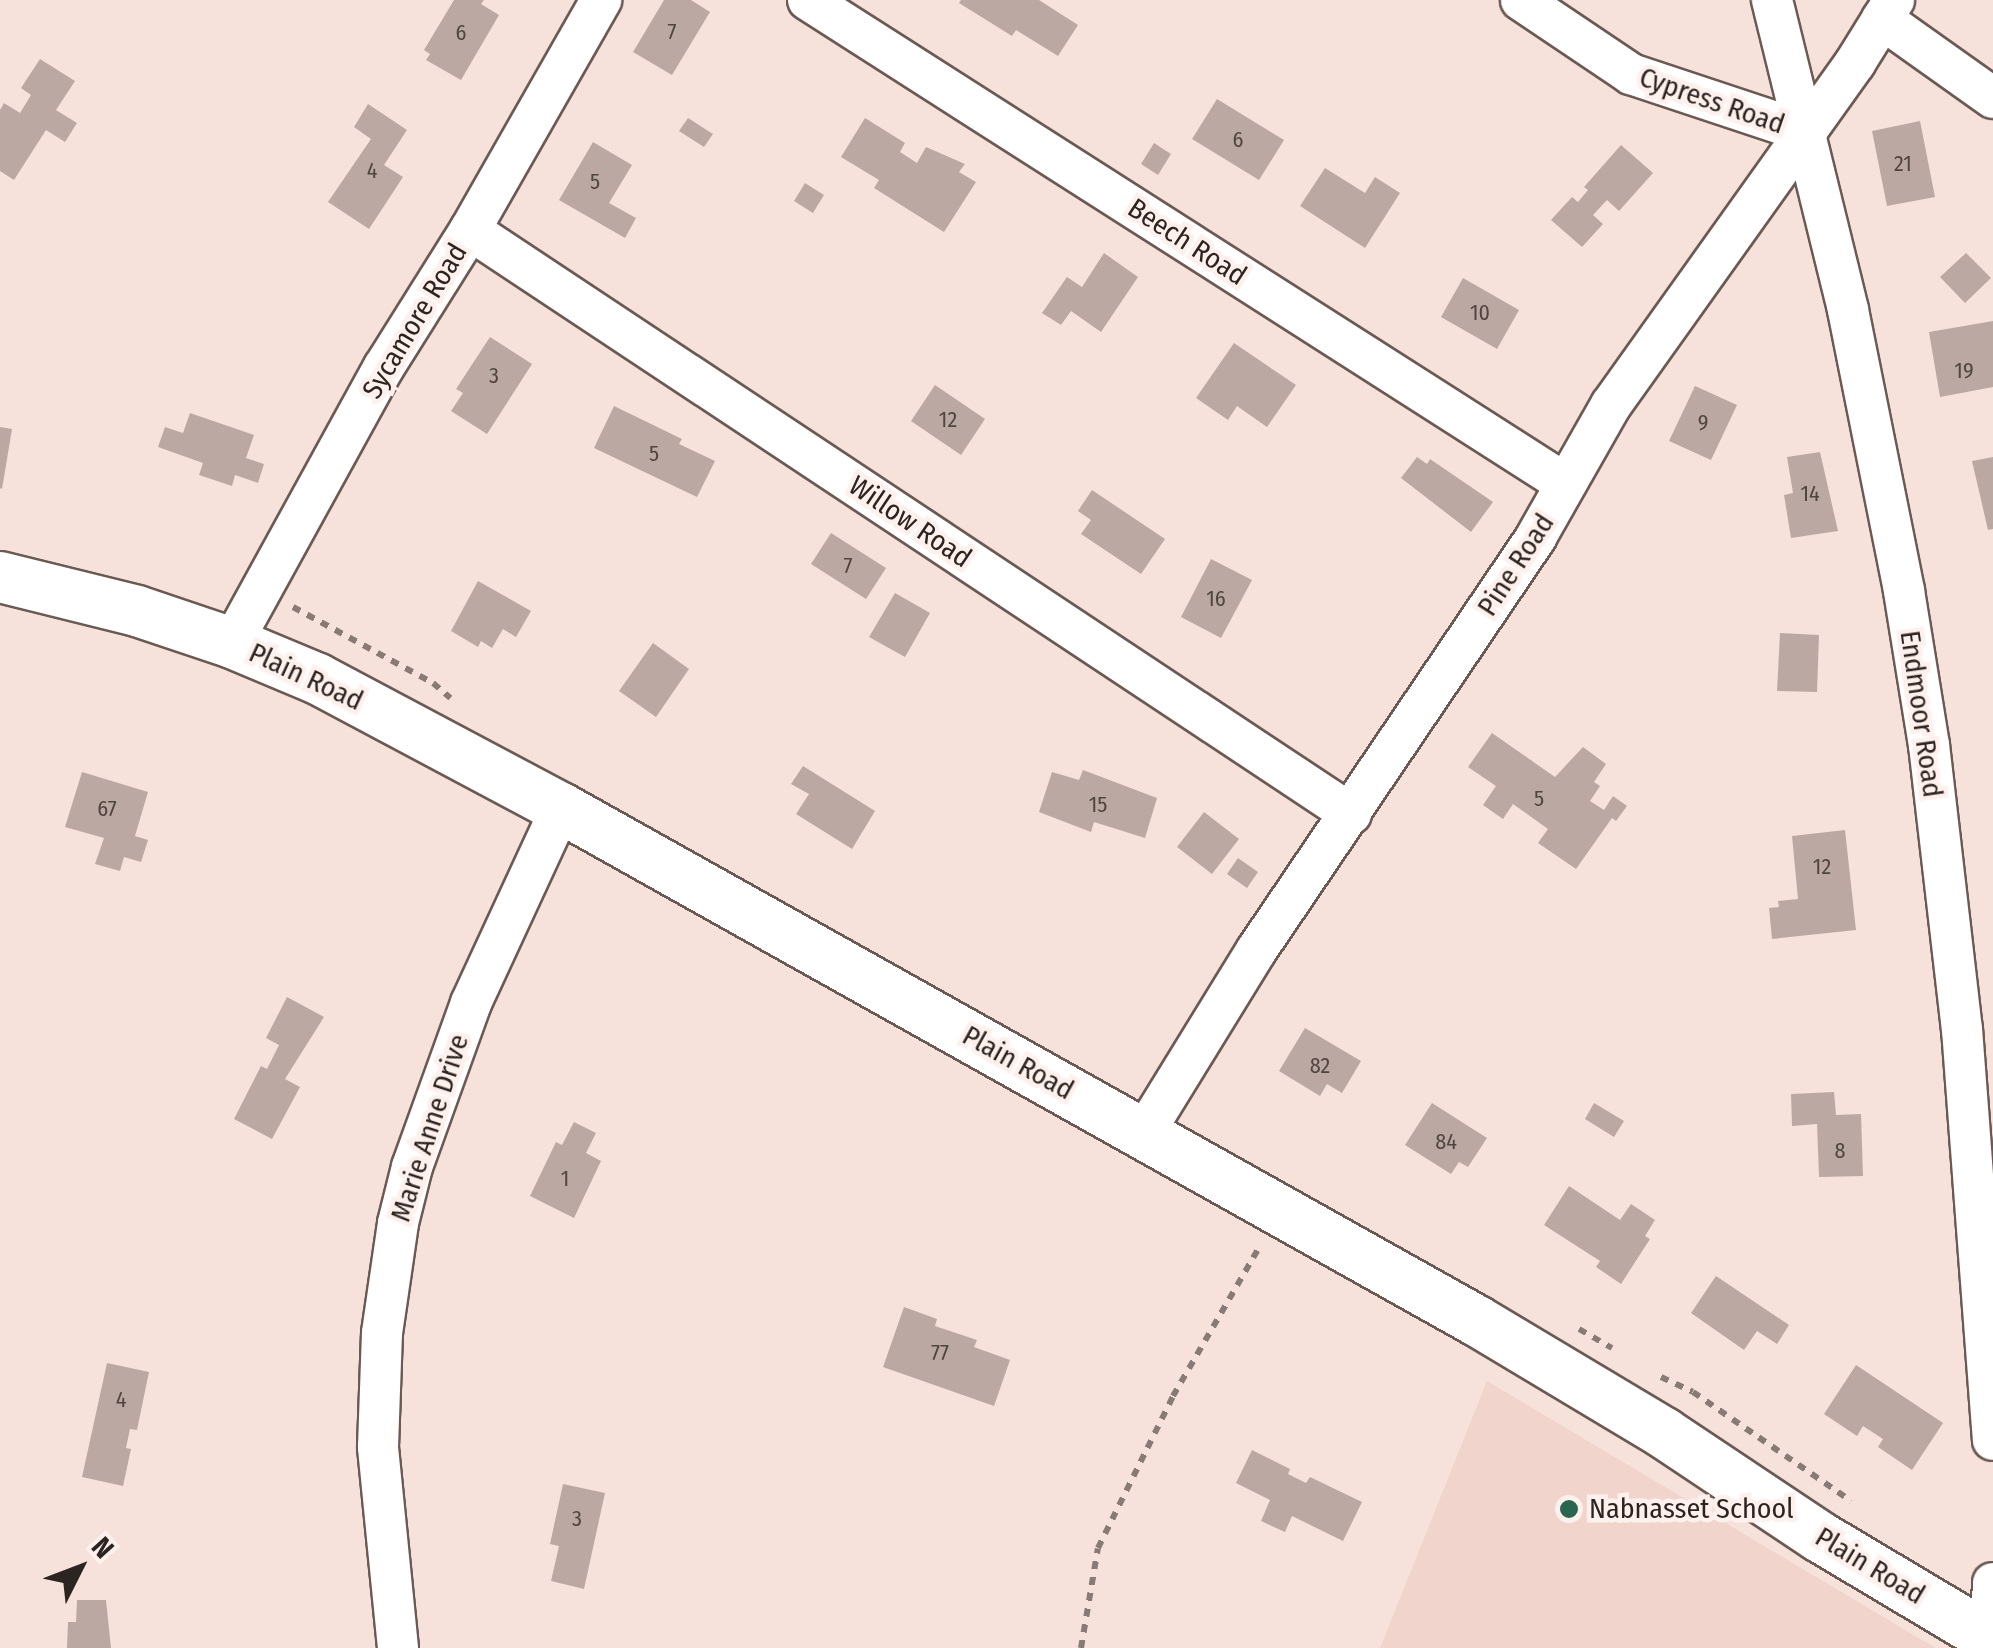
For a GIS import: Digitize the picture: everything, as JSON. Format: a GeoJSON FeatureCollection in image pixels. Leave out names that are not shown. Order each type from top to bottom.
{"type":"FeatureCollection","features":[{"type":"Feature","properties":{"kind":"main road","name":"Plain Road"},"geometry":{"type":"LineString","coordinates":[[0,577],[137,612],[232,643],[318,680],[561,808],[1144,1133],[1630,1412],[1820,1537],[1992,1639]]}},
{"type":"Feature","properties":{"kind":"street","name":"Sycamore Road"},"geometry":{"type":"LineString","coordinates":[[232,643],[384,367],[470,230],[601,0]]}},
{"type":"Feature","properties":{"kind":"street","name":"Beech Road"},"geometry":{"type":"LineString","coordinates":[[808,0],[1566,484]]}},
{"type":"Feature","properties":{"kind":"street","name":"Cypress Road"},"geometry":{"type":"LineString","coordinates":[[1521,0],[1631,74],[1806,132]]}},
{"type":"Feature","properties":{"kind":"street","name":"Endmoor Road"},"geometry":{"type":"LineString","coordinates":[[1772,0],[1863,383],[1928,745],[1962,1029],[1993,1440]]}},
{"type":"Feature","properties":{"kind":"street","name":"Pine Road"},"geometry":{"type":"LineString","coordinates":[[1144,1133],[1256,951],[1536,537],[1611,405],[1806,132],[1888,9]]}},
{"type":"Feature","properties":{"kind":"street"},"geometry":{"type":"LineString","coordinates":[[1888,9],[1993,98]]}},
{"type":"Feature","properties":{"kind":"street","name":"Willow Road"},"geometry":{"type":"LineString","coordinates":[[470,230],[1350,814]]}},
{"type":"Feature","properties":{"kind":"street","name":"Marie Anne Drive"},"geometry":{"type":"LineString","coordinates":[[398,1648],[378,1447],[382,1333],[398,1223],[412,1167],[472,1002],[561,808]]}},
{"type":"Feature","properties":{"kind":"street"},"geometry":{"type":"LineString","coordinates":[[1992,1639],[1993,1583]]}},
{"type":"Feature","properties":{"kind":"path"},"geometry":{"type":"LineString","coordinates":[[1081,1648],[1098,1548],[1173,1396],[1280,1210]]}},
{"type":"Feature","properties":{"kind":"shaded area","name":"Nabnasset School"},"geometry":{"type":"Polygon","coordinates":[[[1487,1381],[1917,1637],[1936,1648],[1380,1648],[1487,1381]]]}},
{"type":"Feature","properties":{"kind":"building"},"geometry":{"type":"Polygon","coordinates":[[[454,0],[484,0],[481,4],[499,15],[461,80],[426,60],[430,54],[424,50],[454,0]]]}},
{"type":"Feature","properties":{"kind":"building"},"geometry":{"type":"Polygon","coordinates":[[[664,0],[691,0],[710,12],[672,75],[633,52],[664,0]]]}},
{"type":"Feature","properties":{"kind":"building"},"geometry":{"type":"Polygon","coordinates":[[[1039,0],[1078,25],[1058,56],[1016,30],[1012,36],[959,3],[1039,0]]]}},
{"type":"Feature","properties":{"kind":"building"},"geometry":{"type":"Polygon","coordinates":[[[40,59],[75,81],[56,110],[77,123],[65,142],[46,130],[14,180],[0,171],[0,110],[4,103],[20,113],[31,95],[21,88],[40,59]]]}},
{"type":"Feature","properties":{"kind":"building"},"geometry":{"type":"Polygon","coordinates":[[[1217,99],[1284,140],[1259,180],[1192,139],[1217,99]]]}},
{"type":"Feature","properties":{"kind":"building"},"geometry":{"type":"Polygon","coordinates":[[[368,104],[407,130],[384,165],[403,177],[369,229],[328,202],[371,139],[354,127],[368,104]]]}},
{"type":"Feature","properties":{"kind":"building"},"geometry":{"type":"Polygon","coordinates":[[[688,118],[713,134],[704,147],[679,131],[688,118]]]}},
{"type":"Feature","properties":{"kind":"building"},"geometry":{"type":"Polygon","coordinates":[[[865,118],[905,143],[900,152],[917,163],[926,147],[965,164],[959,172],[976,182],[944,232],[874,188],[879,180],[841,157],[865,118]]]}},
{"type":"Feature","properties":{"kind":"building"},"geometry":{"type":"Polygon","coordinates":[[[1920,121],[1935,197],[1887,206],[1872,131],[1920,121]]]}},
{"type":"Feature","properties":{"kind":"building"},"geometry":{"type":"Polygon","coordinates":[[[593,142],[632,165],[609,203],[636,218],[625,238],[559,200],[593,142]]]}},
{"type":"Feature","properties":{"kind":"building"},"geometry":{"type":"Polygon","coordinates":[[[1154,143],[1171,154],[1158,175],[1141,164],[1154,143]]]}},
{"type":"Feature","properties":{"kind":"building"},"geometry":{"type":"Polygon","coordinates":[[[1621,145],[1653,173],[1619,211],[1607,200],[1593,215],[1603,224],[1582,247],[1551,220],[1572,197],[1578,202],[1588,190],[1584,187],[1621,145]]]}},
{"type":"Feature","properties":{"kind":"building"},"geometry":{"type":"Polygon","coordinates":[[[1325,168],[1365,193],[1375,177],[1400,193],[1365,248],[1300,206],[1325,168]]]}},
{"type":"Feature","properties":{"kind":"building"},"geometry":{"type":"Polygon","coordinates":[[[805,183],[824,195],[813,213],[794,201],[805,183]]]}},
{"type":"Feature","properties":{"kind":"building"},"geometry":{"type":"Polygon","coordinates":[[[1104,253],[1138,277],[1101,332],[1071,311],[1061,325],[1042,313],[1067,277],[1082,287],[1104,253]]]}},
{"type":"Feature","properties":{"kind":"building"},"geometry":{"type":"Polygon","coordinates":[[[1966,253],[1991,278],[1965,303],[1940,277],[1966,253]]]}},
{"type":"Feature","properties":{"kind":"building"},"geometry":{"type":"Polygon","coordinates":[[[1463,278],[1519,310],[1497,349],[1441,317],[1463,278]]]}},
{"type":"Feature","properties":{"kind":"building"},"geometry":{"type":"Polygon","coordinates":[[[1993,321],[1993,387],[1940,397],[1929,332],[1993,321]]]}},
{"type":"Feature","properties":{"kind":"building"},"geometry":{"type":"Polygon","coordinates":[[[490,337],[532,364],[487,434],[451,411],[463,393],[456,389],[490,337]]]}},
{"type":"Feature","properties":{"kind":"building"},"geometry":{"type":"Polygon","coordinates":[[[1234,343],[1296,385],[1267,427],[1237,406],[1228,420],[1196,398],[1234,343]]]}},
{"type":"Feature","properties":{"kind":"building"},"geometry":{"type":"Polygon","coordinates":[[[935,385],[985,419],[961,455],[911,421],[935,385]]]}},
{"type":"Feature","properties":{"kind":"building"},"geometry":{"type":"Polygon","coordinates":[[[1695,386],[1737,405],[1711,460],[1669,441],[1695,386]]]}},
{"type":"Feature","properties":{"kind":"building"},"geometry":{"type":"Polygon","coordinates":[[[614,406],[682,439],[679,444],[715,461],[697,497],[594,448],[614,406]]]}},
{"type":"Feature","properties":{"kind":"building"},"geometry":{"type":"Polygon","coordinates":[[[190,413],[254,435],[246,458],[264,464],[258,483],[235,475],[232,486],[199,475],[203,463],[158,447],[165,427],[183,433],[190,413]]]}},
{"type":"Feature","properties":{"kind":"building"},"geometry":{"type":"Polygon","coordinates":[[[0,427],[12,429],[2,489],[0,488],[0,427]]]}},
{"type":"Feature","properties":{"kind":"building"},"geometry":{"type":"Polygon","coordinates":[[[1820,452],[1838,531],[1791,538],[1784,495],[1793,493],[1787,457],[1820,452]]]}},
{"type":"Feature","properties":{"kind":"building"},"geometry":{"type":"Polygon","coordinates":[[[1417,457],[1427,464],[1430,459],[1493,502],[1471,532],[1401,478],[1417,457]]]}},
{"type":"Feature","properties":{"kind":"building"},"geometry":{"type":"Polygon","coordinates":[[[1993,457],[1993,529],[1988,530],[1972,461],[1993,457]]]}},
{"type":"Feature","properties":{"kind":"building"},"geometry":{"type":"Polygon","coordinates":[[[1092,490],[1165,539],[1141,574],[1081,534],[1091,520],[1078,511],[1092,490]]]}},
{"type":"Feature","properties":{"kind":"building"},"geometry":{"type":"Polygon","coordinates":[[[831,533],[886,568],[866,599],[811,564],[831,533]]]}},
{"type":"Feature","properties":{"kind":"building"},"geometry":{"type":"Polygon","coordinates":[[[1211,559],[1252,580],[1221,638],[1181,617],[1211,559]]]}},
{"type":"Feature","properties":{"kind":"building"},"geometry":{"type":"Polygon","coordinates":[[[478,581],[531,611],[516,637],[503,629],[492,648],[481,641],[478,647],[451,631],[478,581]]]}},
{"type":"Feature","properties":{"kind":"building"},"geometry":{"type":"Polygon","coordinates":[[[895,593],[930,613],[905,657],[869,637],[895,593]]]}},
{"type":"Feature","properties":{"kind":"building"},"geometry":{"type":"Polygon","coordinates":[[[1780,633],[1819,635],[1817,692],[1777,691],[1780,633]]]}},
{"type":"Feature","properties":{"kind":"building"},"geometry":{"type":"Polygon","coordinates":[[[653,643],[689,669],[656,717],[619,691],[653,643]]]}},
{"type":"Feature","properties":{"kind":"building"},"geometry":{"type":"Polygon","coordinates":[[[1492,733],[1555,777],[1583,747],[1606,764],[1594,782],[1600,786],[1590,801],[1604,810],[1613,796],[1627,806],[1616,821],[1612,818],[1576,869],[1538,843],[1548,829],[1513,804],[1503,819],[1483,805],[1496,786],[1468,767],[1492,733]]]}},
{"type":"Feature","properties":{"kind":"building"},"geometry":{"type":"Polygon","coordinates":[[[803,766],[875,811],[852,849],[796,814],[809,794],[791,784],[803,766]]]}},
{"type":"Feature","properties":{"kind":"building"},"geometry":{"type":"Polygon","coordinates":[[[1083,770],[1157,798],[1145,838],[1094,822],[1091,832],[1039,812],[1052,772],[1079,780],[1083,770]]]}},
{"type":"Feature","properties":{"kind":"building"},"geometry":{"type":"Polygon","coordinates":[[[82,772],[148,792],[135,836],[148,840],[141,862],[124,857],[120,871],[95,864],[104,838],[65,827],[82,772]]]}},
{"type":"Feature","properties":{"kind":"building"},"geometry":{"type":"Polygon","coordinates":[[[1204,812],[1239,839],[1212,874],[1177,847],[1204,812]]]}},
{"type":"Feature","properties":{"kind":"building"},"geometry":{"type":"Polygon","coordinates":[[[1845,830],[1856,930],[1772,939],[1769,908],[1779,907],[1778,901],[1798,899],[1792,836],[1845,830]]]}},
{"type":"Feature","properties":{"kind":"building"},"geometry":{"type":"Polygon","coordinates":[[[1238,858],[1258,872],[1247,888],[1227,874],[1238,858]]]}},
{"type":"Feature","properties":{"kind":"building"},"geometry":{"type":"Polygon","coordinates":[[[287,997],[324,1017],[285,1079],[300,1087],[272,1139],[234,1119],[261,1066],[267,1069],[279,1045],[266,1038],[287,997]]]}},
{"type":"Feature","properties":{"kind":"building"},"geometry":{"type":"Polygon","coordinates":[[[1305,1028],[1361,1061],[1342,1093],[1327,1084],[1320,1096],[1279,1071],[1305,1028]]]}},
{"type":"Feature","properties":{"kind":"building"},"geometry":{"type":"Polygon","coordinates":[[[1834,1092],[1836,1115],[1861,1114],[1863,1176],[1819,1177],[1817,1124],[1792,1126],[1791,1094],[1834,1092]]]}},
{"type":"Feature","properties":{"kind":"building"},"geometry":{"type":"Polygon","coordinates":[[[1432,1103],[1487,1138],[1468,1167],[1459,1162],[1451,1174],[1405,1145],[1432,1103]]]}},
{"type":"Feature","properties":{"kind":"building"},"geometry":{"type":"Polygon","coordinates":[[[1594,1103],[1624,1121],[1614,1137],[1585,1119],[1594,1103]]]}},
{"type":"Feature","properties":{"kind":"building"},"geometry":{"type":"Polygon","coordinates":[[[574,1122],[596,1133],[586,1153],[601,1161],[574,1218],[530,1196],[556,1142],[562,1145],[574,1122]]]}},
{"type":"Feature","properties":{"kind":"building"},"geometry":{"type":"Polygon","coordinates":[[[1569,1186],[1620,1220],[1631,1204],[1655,1220],[1645,1236],[1650,1239],[1621,1284],[1596,1267],[1600,1261],[1544,1225],[1569,1186]]]}},
{"type":"Feature","properties":{"kind":"building"},"geometry":{"type":"Polygon","coordinates":[[[1716,1276],[1789,1325],[1777,1344],[1757,1331],[1744,1350],[1691,1313],[1716,1276]]]}},
{"type":"Feature","properties":{"kind":"building"},"geometry":{"type":"Polygon","coordinates":[[[904,1307],[937,1319],[935,1326],[977,1340],[974,1347],[1010,1360],[994,1406],[883,1367],[904,1307]]]}},
{"type":"Feature","properties":{"kind":"building"},"geometry":{"type":"Polygon","coordinates":[[[107,1363],[149,1372],[137,1430],[130,1429],[126,1448],[131,1449],[123,1486],[82,1477],[107,1363]]]}},
{"type":"Feature","properties":{"kind":"building"},"geometry":{"type":"Polygon","coordinates":[[[1856,1365],[1943,1423],[1912,1470],[1878,1447],[1883,1439],[1863,1426],[1857,1436],[1824,1414],[1856,1365]]]}},
{"type":"Feature","properties":{"kind":"building"},"geometry":{"type":"Polygon","coordinates":[[[1252,1450],[1290,1469],[1288,1474],[1306,1483],[1310,1477],[1362,1502],[1343,1541],[1292,1516],[1285,1532],[1261,1521],[1270,1500],[1236,1483],[1252,1450]]]}},
{"type":"Feature","properties":{"kind":"building"},"geometry":{"type":"Polygon","coordinates":[[[563,1484],[605,1493],[584,1589],[551,1581],[559,1546],[550,1544],[563,1484]]]}},
{"type":"Feature","properties":{"kind":"building"},"geometry":{"type":"Polygon","coordinates":[[[77,1600],[106,1600],[111,1648],[67,1648],[68,1622],[76,1622],[77,1600]]]}},
{"type":"Feature","properties":{"kind":"place","name":"Nabnasset School"},"geometry":{"type":"Point","coordinates":[1569,1509]}}]}
